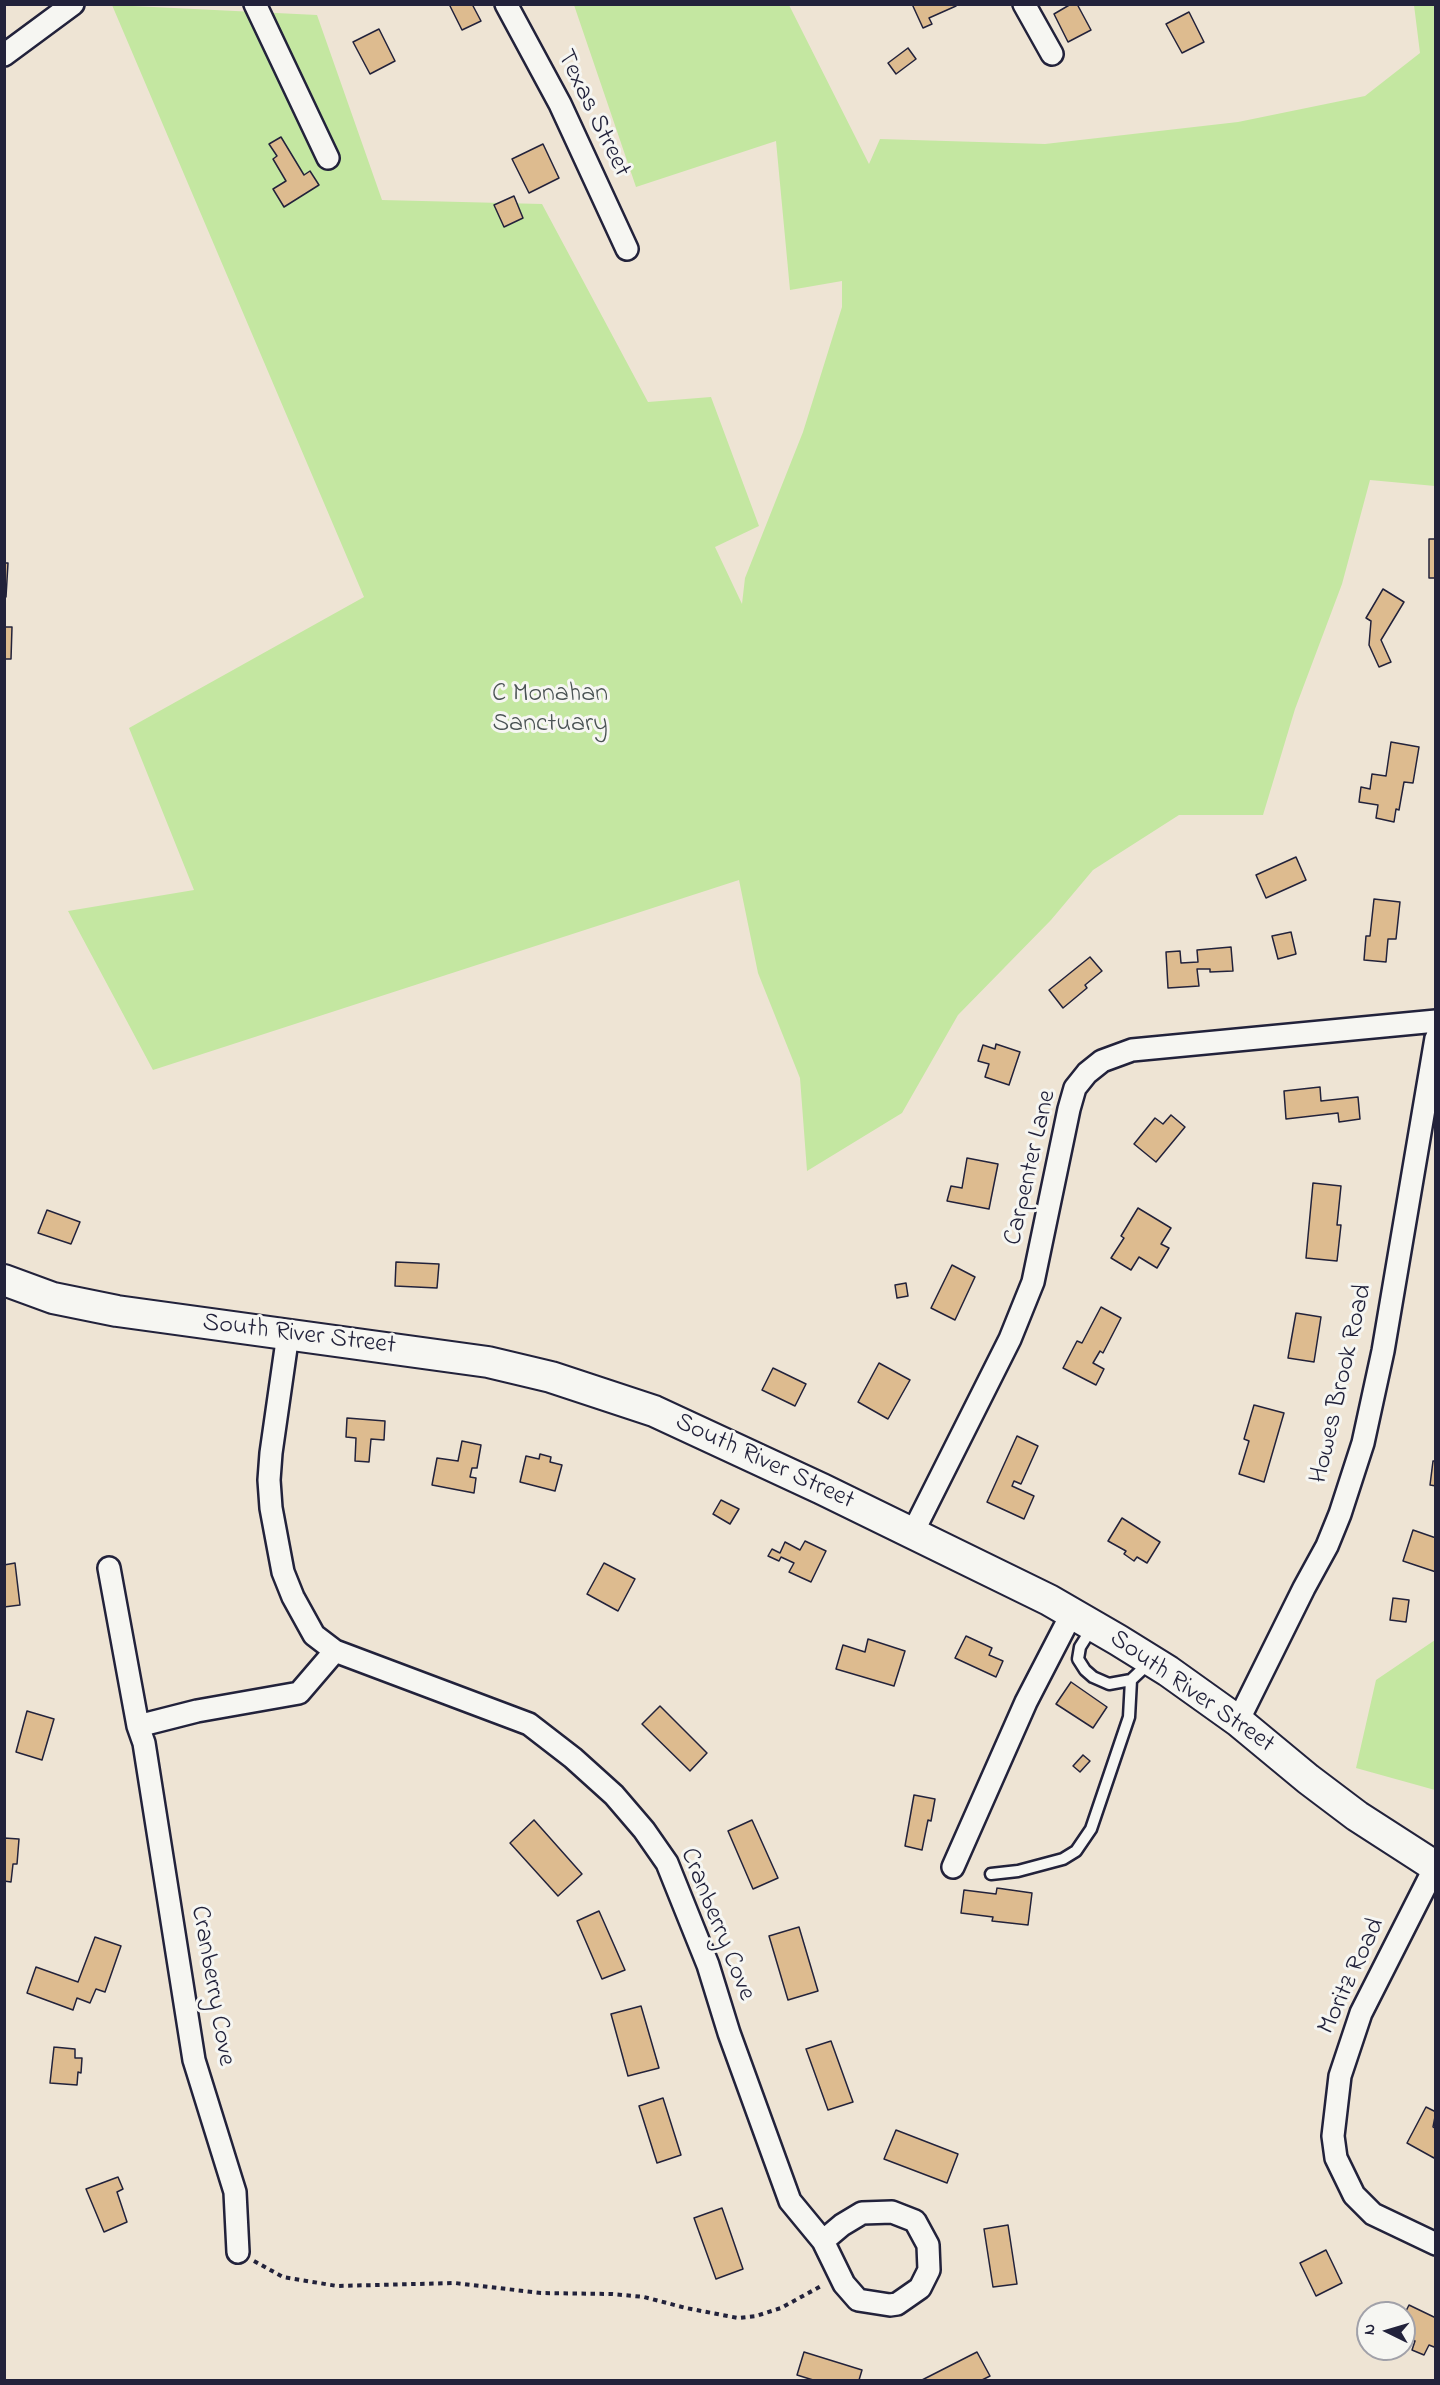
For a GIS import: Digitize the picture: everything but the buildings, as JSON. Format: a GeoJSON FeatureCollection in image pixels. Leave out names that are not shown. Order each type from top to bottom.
{"type":"FeatureCollection","features":[{"type":"Feature","properties":{"kind":"street"},"geometry":{"type":"LineString","coordinates":[[4,55],[73,4]]}},
{"type":"Feature","properties":{"kind":"street"},"geometry":{"type":"LineString","coordinates":[[255,4],[327,158]]}},
{"type":"Feature","properties":{"kind":"street","name":"Texas Street"},"geometry":{"type":"LineString","coordinates":[[506,4],[560,104],[627,249]]}},
{"type":"Feature","properties":{"kind":"street"},"geometry":{"type":"LineString","coordinates":[[1024,4],[1052,54]]}},
{"type":"Feature","properties":{"kind":"street","name":"Carpenter Lane"},"geometry":{"type":"LineString","coordinates":[[912,1534],[1010,1339],[1033,1282],[1072,1099],[1075,1088],[1087,1073],[1102,1061],[1132,1050],[1436,1021]]}},
{"type":"Feature","properties":{"kind":"street","name":"Howes Brook Road"},"geometry":{"type":"LineString","coordinates":[[1238,1721],[1327,1546],[1359,1454],[1383,1351],[1436,1038]]}},
{"type":"Feature","properties":{"kind":"street","name":"South River Street"},"geometry":{"type":"LineString","coordinates":[[5,1281],[53,1299],[117,1311],[488,1362],[551,1377],[654,1411],[912,1534],[1083,1619],[1141,1670],[1238,1721],[1357,1816],[1436,1867]]}},
{"type":"Feature","properties":{"kind":"street","name":"Cranberry Cove"},"geometry":{"type":"LineString","coordinates":[[288,1334],[271,1453],[271,1508],[283,1572],[293,1597],[314,1635],[335,1651],[529,1724],[573,1758],[614,1795],[644,1830],[667,1863],[708,1965],[729,2033],[790,2200],[823,2241],[840,2276],[858,2300],[890,2306],[897,2304],[920,2288],[929,2270],[928,2245],[915,2222],[892,2212],[862,2213],[842,2225],[823,2241]]}},
{"type":"Feature","properties":{"kind":"street","name":"Cranberry Cove"},"geometry":{"type":"LineString","coordinates":[[110,1569],[138,1726],[144,1743],[194,2060],[235,2192],[238,2253]]}},
{"type":"Feature","properties":{"kind":"street"},"geometry":{"type":"LineString","coordinates":[[953,1867],[1026,1702],[1083,1619]]}},
{"type":"Feature","properties":{"kind":"street"},"geometry":{"type":"LineString","coordinates":[[138,1726],[197,1711],[299,1693],[335,1651]]}},
{"type":"Feature","properties":{"kind":"street","name":"Moritz Road"},"geometry":{"type":"LineString","coordinates":[[1436,1867],[1357,2024],[1340,2076],[1333,2136],[1336,2158],[1354,2195],[1373,2214],[1436,2244]]}},
{"type":"Feature","properties":{"kind":"lane"},"geometry":{"type":"LineString","coordinates":[[1083,1619],[1078,1659],[1085,1670],[1093,1677],[1109,1684],[1141,1670]]}},
{"type":"Feature","properties":{"kind":"lane"},"geometry":{"type":"LineString","coordinates":[[991,1874],[1018,1871],[1063,1859],[1076,1851],[1091,1829],[1129,1717],[1141,1670]]}},
{"type":"Feature","properties":{"kind":"path"},"geometry":{"type":"LineString","coordinates":[[238,2253],[283,2277],[337,2286],[455,2283],[541,2293],[612,2294],[644,2297],[738,2318],[756,2316],[781,2308],[840,2276]]}},
{"type":"Feature","properties":{"kind":"green space","name":"C Monahan Sanctuary"},"geometry":{"type":"Polygon","coordinates":[[[112,5],[317,15],[382,200],[542,204],[648,402],[711,397],[759,526],[715,547],[742,604],[745,578],[803,432],[842,307],[842,281],[790,290],[776,141],[636,187],[574,5],[789,5],[869,164],[880,139],[1045,144],[1238,122],[1365,96],[1420,53],[1414,5],[1435,5],[1435,486],[1370,480],[1342,584],[1295,709],[1263,815],[1179,815],[1093,870],[1051,920],[958,1015],[902,1113],[807,1171],[800,1078],[758,973],[739,880],[153,1070],[68,911],[194,890],[129,728],[364,597],[112,5]]]}},
{"type":"Feature","properties":{"kind":"green space"},"geometry":{"type":"Polygon","coordinates":[[[1435,1640],[1435,1790],[1356,1768],[1376,1680],[1435,1640]]]}}]}
